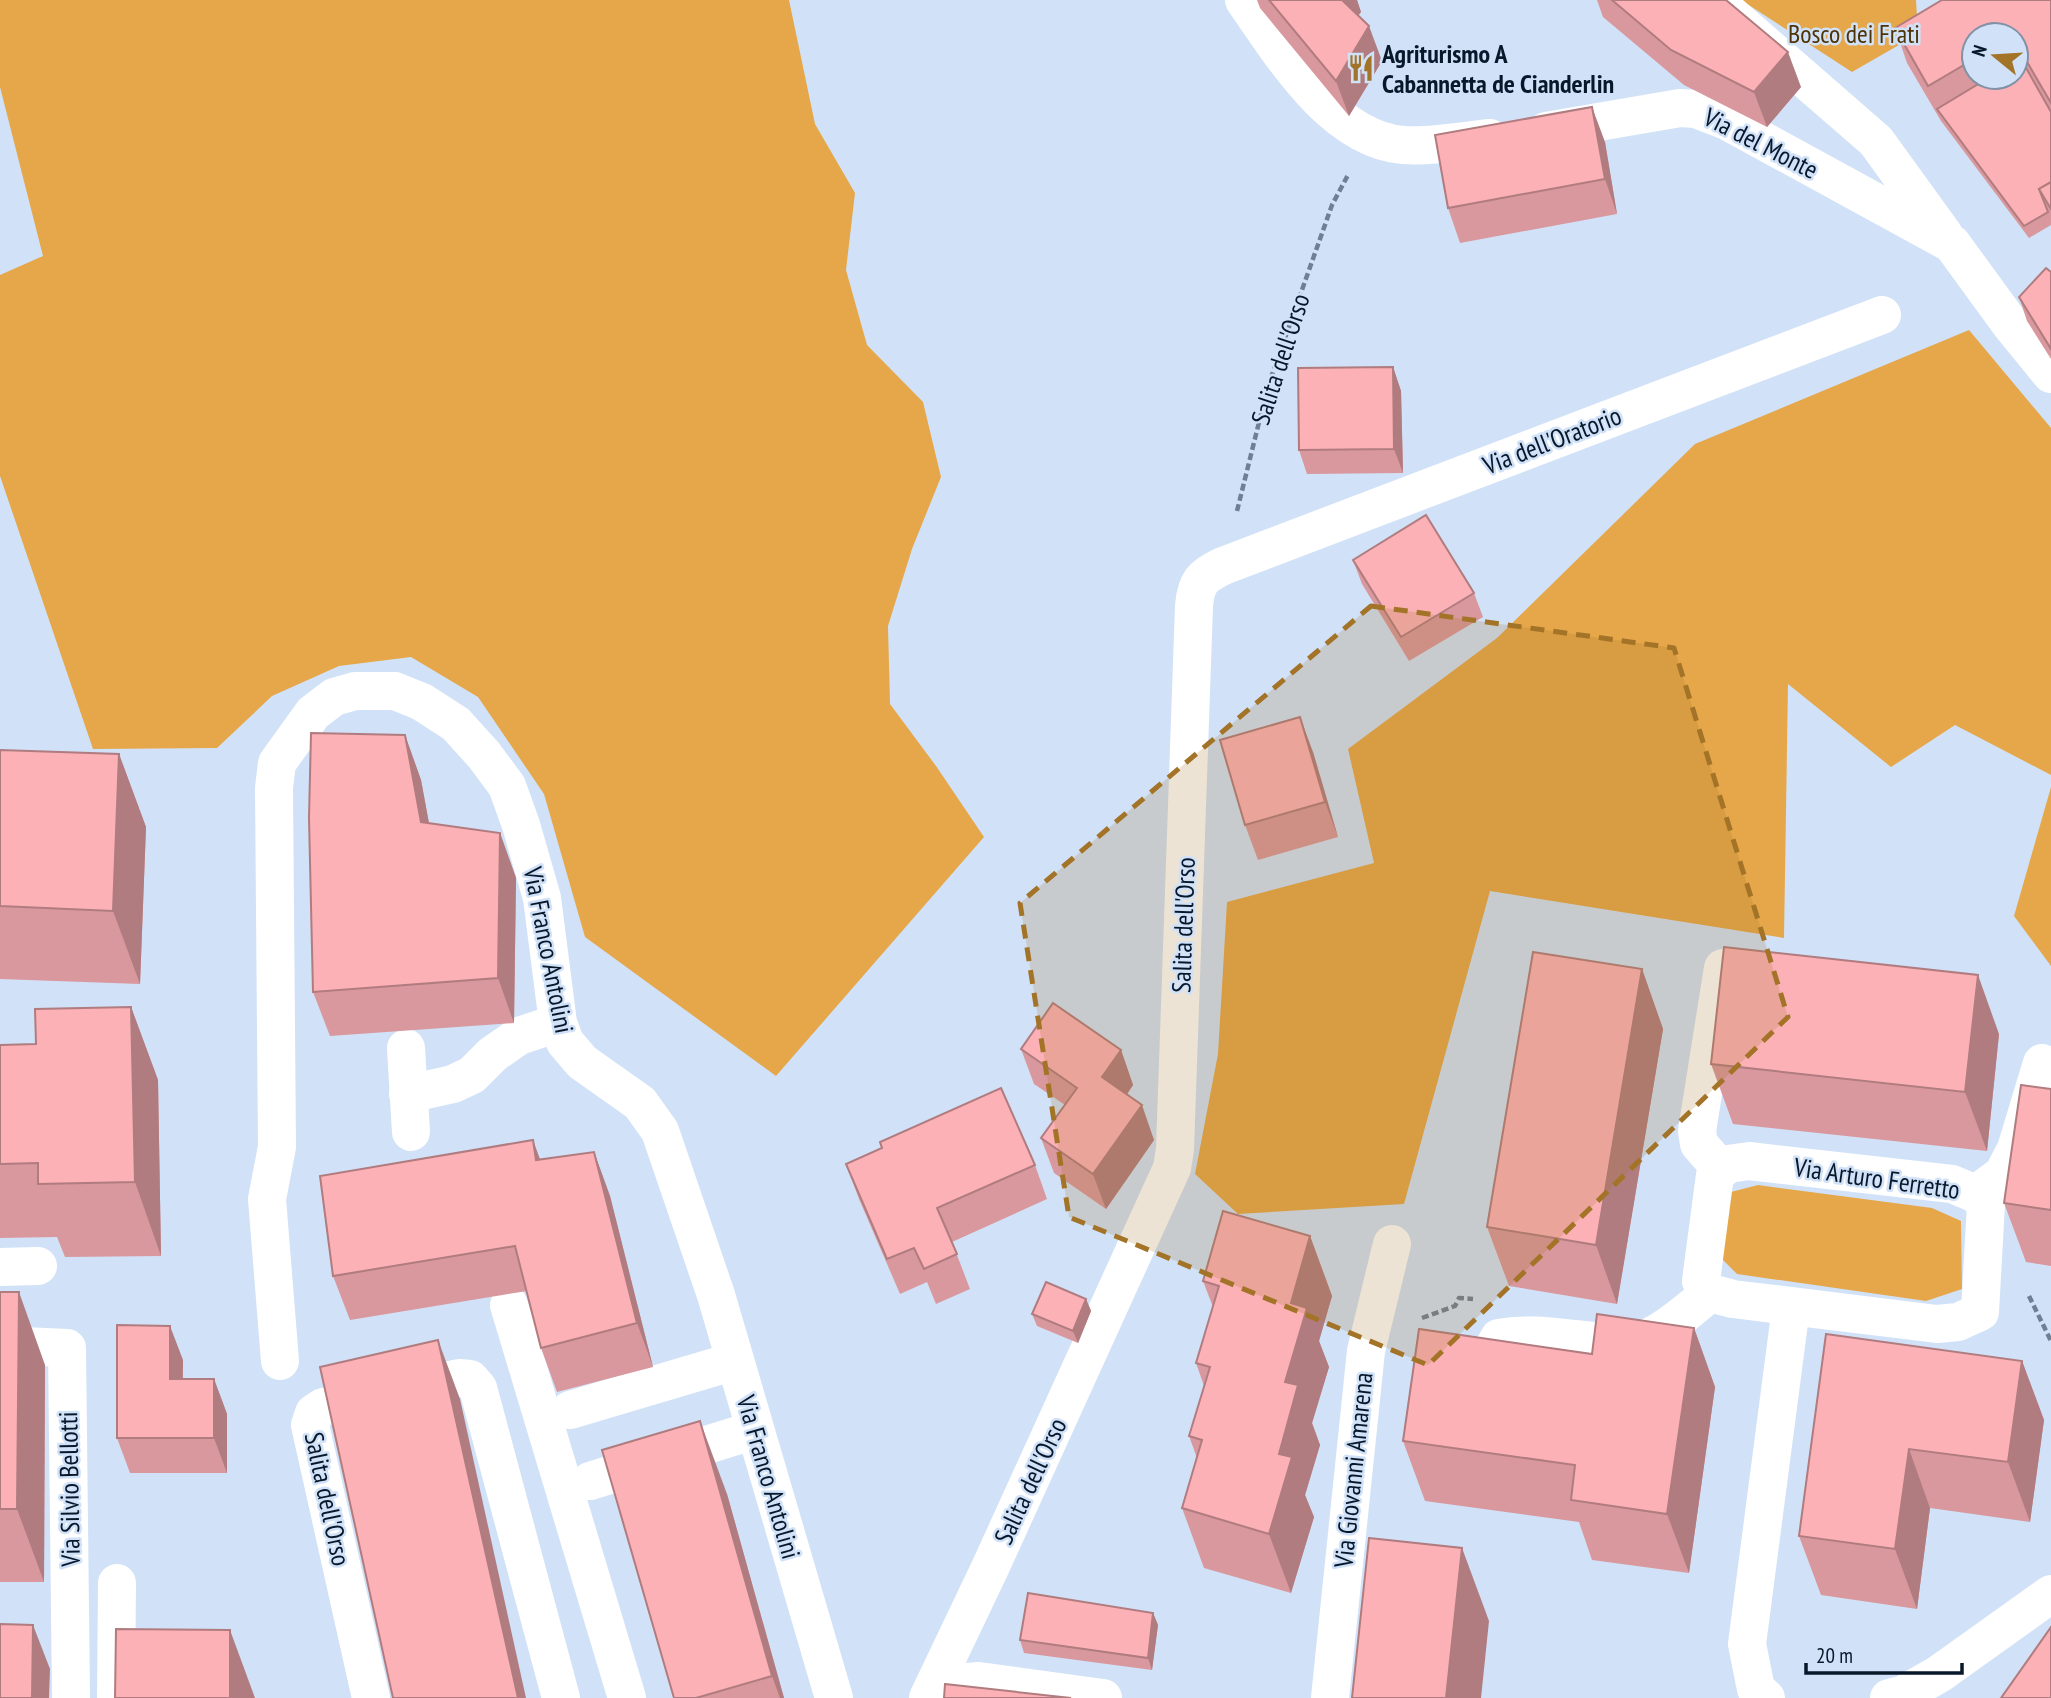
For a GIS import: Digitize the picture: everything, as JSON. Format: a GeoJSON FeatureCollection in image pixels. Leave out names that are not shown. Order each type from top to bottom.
{"type":"FeatureCollection","features":[{"type":"Feature","properties":{"kind":"street","name":"Via del Monte"},"geometry":{"type":"LineString","coordinates":[[1244,0],[1298,77],[1335,112],[1368,136],[1402,145],[1430,145],[1569,128],[1680,108],[1696,109],[1727,121],[1952,244],[2051,374]]}},
{"type":"Feature","properties":{"kind":"street"},"geometry":{"type":"LineString","coordinates":[[1714,0],[1876,141],[1952,244]]}},
{"type":"Feature","properties":{"kind":"street","name":"Via dell'Oratorio"},"geometry":{"type":"LineString","coordinates":[[1223,566],[1882,315]]}},
{"type":"Feature","properties":{"kind":"street","name":"Salita dell'Orso"},"geometry":{"type":"LineString","coordinates":[[928,1698],[1002,1543],[1172,1168],[1175,1149],[1194,606],[1199,583],[1210,572],[1223,566]]}},
{"type":"Feature","properties":{"kind":"street","name":"Via Franco Antolini"},"geometry":{"type":"LineString","coordinates":[[280,1361],[267,1199],[277,1147],[274,788],[277,764],[313,713],[334,697],[355,691],[394,691],[422,702],[456,724],[507,786],[542,898],[558,1023],[565,1042],[582,1062],[640,1103],[660,1131],[716,1295],[834,1698]]}},
{"type":"Feature","properties":{"kind":"street"},"geometry":{"type":"LineString","coordinates":[[1488,1373],[1492,1350],[1499,1338],[1521,1334],[1591,1340],[1641,1340],[1672,1324],[1710,1293],[1701,1281],[1714,1175],[1721,1169],[1699,1144],[1697,1131],[1723,968]]}},
{"type":"Feature","properties":{"kind":"street"},"geometry":{"type":"LineString","coordinates":[[406,1048],[410,1113],[453,1084],[472,1075],[493,1054],[519,1036],[558,1023]]}},
{"type":"Feature","properties":{"kind":"street"},"geometry":{"type":"LineString","coordinates":[[1976,1194],[2003,1174],[2015,1149],[2042,1063]]}},
{"type":"Feature","properties":{"kind":"street","name":"Via Arturo Ferretto"},"geometry":{"type":"LineString","coordinates":[[1710,1293],[1791,1307],[1937,1324],[1958,1322],[1980,1312],[1986,1204],[1976,1194],[1952,1184],[1749,1161],[1728,1164],[1721,1169]]}},
{"type":"Feature","properties":{"kind":"street","name":"Via Giovanni Amarena"},"geometry":{"type":"LineString","coordinates":[[1330,1698],[1366,1351],[1392,1244]]}},
{"type":"Feature","properties":{"kind":"street"},"geometry":{"type":"LineString","coordinates":[[0,1267],[38,1266]]}},
{"type":"Feature","properties":{"kind":"street"},"geometry":{"type":"LineString","coordinates":[[509,1305],[627,1698]]}},
{"type":"Feature","properties":{"kind":"street"},"geometry":{"type":"LineString","coordinates":[[1766,1698],[1756,1689],[1747,1644],[1791,1307]]}},
{"type":"Feature","properties":{"kind":"street","name":"Via Silvio Bellotti"},"geometry":{"type":"LineString","coordinates":[[0,1345],[67,1348],[71,1698]]}},
{"type":"Feature","properties":{"kind":"street"},"geometry":{"type":"LineString","coordinates":[[570,1410],[735,1361]]}},
{"type":"Feature","properties":{"kind":"street","name":"Salita dell'Orso"},"geometry":{"type":"LineString","coordinates":[[371,1698],[310,1425],[314,1413],[323,1407],[459,1378],[470,1379],[478,1388],[561,1698]]}},
{"type":"Feature","properties":{"kind":"street"},"geometry":{"type":"LineString","coordinates":[[590,1480],[755,1430]]}},
{"type":"Feature","properties":{"kind":"street","name":"Via Silvio Bellotti"},"geometry":{"type":"LineString","coordinates":[[116,1698],[117,1583]]}},
{"type":"Feature","properties":{"kind":"street"},"geometry":{"type":"LineString","coordinates":[[1889,1698],[1904,1694],[1939,1674],[2051,1594]]}},
{"type":"Feature","properties":{"kind":"street"},"geometry":{"type":"LineString","coordinates":[[943,1698],[967,1682],[979,1681],[1103,1698]]}},
{"type":"Feature","properties":{"kind":"path","name":"Salita dell'Orso"},"geometry":{"type":"LineString","coordinates":[[1223,566],[1268,386],[1332,205],[1368,136]]}},
{"type":"Feature","properties":{"kind":"highlighted area"},"geometry":{"type":"Polygon","coordinates":[[[1371,606],[1674,648],[1788,1017],[1428,1365],[1069,1217],[1020,903],[1371,606]]]}},
{"type":"Feature","properties":{"kind":"green space"},"geometry":{"type":"Polygon","coordinates":[[[0,0],[789,0],[815,124],[855,193],[846,270],[867,345],[923,402],[941,477],[912,549],[888,626],[890,704],[984,837],[776,1076],[585,937],[544,794],[478,697],[411,657],[339,666],[272,696],[217,748],[93,749],[0,476],[0,275],[43,256],[0,87],[0,0]]]}},
{"type":"Feature","properties":{"kind":"green space","name":"Bosco dei Frati"},"geometry":{"type":"Polygon","coordinates":[[[1741,0],[1916,0],[1918,34],[1852,72],[1741,0]]]}},
{"type":"Feature","properties":{"kind":"green space"},"geometry":{"type":"Polygon","coordinates":[[[1969,330],[2051,428],[2051,775],[1955,725],[1891,767],[1788,684],[1784,938],[1490,891],[1404,1204],[1238,1214],[1195,1174],[1218,1054],[1227,902],[1374,863],[1348,749],[1497,638],[1695,444],[1969,330]]]}},
{"type":"Feature","properties":{"kind":"green space"},"geometry":{"type":"Polygon","coordinates":[[[2051,787],[2051,966],[2014,916],[2051,787]]]}},
{"type":"Feature","properties":{"kind":"green space"},"geometry":{"type":"Polygon","coordinates":[[[1758,1185],[1932,1208],[1961,1221],[1962,1289],[1926,1301],[1737,1274],[1720,1257],[1731,1192],[1758,1185]]]}},
{"type":"Feature","properties":{"kind":"building"},"geometry":{"type":"Polygon","coordinates":[[[1269,0],[1342,0],[1369,26],[1336,81],[1269,0]]]}},
{"type":"Feature","properties":{"kind":"building"},"geometry":{"type":"Polygon","coordinates":[[[1612,0],[1726,0],[1788,52],[1754,92],[1671,50],[1612,0]]]}},
{"type":"Feature","properties":{"kind":"building"},"geometry":{"type":"Polygon","coordinates":[[[1942,0],[2051,0],[2051,103],[2030,67],[2030,21],[1960,21],[1960,67],[1928,86],[1895,28],[1942,0]]]}},
{"type":"Feature","properties":{"kind":"building"},"geometry":{"type":"Polygon","coordinates":[[[2030,75],[2051,112],[2051,182],[2039,189],[2048,212],[2024,226],[1937,109],[1967,91],[2030,91],[2030,75]]]}},
{"type":"Feature","properties":{"kind":"building"},"geometry":{"type":"Polygon","coordinates":[[[1592,107],[1605,179],[1448,208],[1435,135],[1592,107]]]}},
{"type":"Feature","properties":{"kind":"building"},"geometry":{"type":"Polygon","coordinates":[[[2051,182],[2051,209],[2039,189],[2051,182]]]}},
{"type":"Feature","properties":{"kind":"building"},"geometry":{"type":"Polygon","coordinates":[[[2046,268],[2051,272],[2051,349],[2019,297],[2046,268]]]}},
{"type":"Feature","properties":{"kind":"building"},"geometry":{"type":"Polygon","coordinates":[[[1393,367],[1394,449],[1299,450],[1298,368],[1393,367]]]}},
{"type":"Feature","properties":{"kind":"building"},"geometry":{"type":"Polygon","coordinates":[[[1426,515],[1474,593],[1401,637],[1353,560],[1426,515]]]}},
{"type":"Feature","properties":{"kind":"building"},"geometry":{"type":"Polygon","coordinates":[[[1300,717],[1325,802],[1245,825],[1220,740],[1300,717]]]}},
{"type":"Feature","properties":{"kind":"building"},"geometry":{"type":"Polygon","coordinates":[[[311,733],[405,735],[421,822],[500,833],[498,978],[313,992],[309,818],[311,733]]]}},
{"type":"Feature","properties":{"kind":"building"},"geometry":{"type":"Polygon","coordinates":[[[0,750],[119,754],[113,911],[0,906],[0,750]]]}},
{"type":"Feature","properties":{"kind":"building"},"geometry":{"type":"Polygon","coordinates":[[[1724,947],[1978,975],[1965,1092],[1711,1064],[1724,947]]]}},
{"type":"Feature","properties":{"kind":"building"},"geometry":{"type":"Polygon","coordinates":[[[1533,952],[1642,969],[1596,1245],[1487,1227],[1533,952]]]}},
{"type":"Feature","properties":{"kind":"building"},"geometry":{"type":"Polygon","coordinates":[[[1053,1003],[1121,1050],[1102,1077],[1142,1105],[1093,1174],[1041,1138],[1077,1088],[1021,1049],[1053,1003]]]}},
{"type":"Feature","properties":{"kind":"building"},"geometry":{"type":"Polygon","coordinates":[[[131,1007],[135,1182],[38,1184],[38,1163],[0,1164],[0,1045],[36,1044],[35,1009],[131,1007]]]}},
{"type":"Feature","properties":{"kind":"building"},"geometry":{"type":"Polygon","coordinates":[[[2021,1085],[2051,1089],[2051,1210],[2004,1203],[2021,1085]]]}},
{"type":"Feature","properties":{"kind":"building"},"geometry":{"type":"Polygon","coordinates":[[[1001,1088],[1035,1165],[937,1208],[957,1254],[924,1269],[914,1248],[887,1259],[846,1164],[882,1148],[880,1142],[1001,1088]]]}},
{"type":"Feature","properties":{"kind":"building"},"geometry":{"type":"Polygon","coordinates":[[[533,1140],[536,1160],[594,1152],[637,1323],[541,1348],[515,1246],[333,1276],[320,1176],[533,1140]]]}},
{"type":"Feature","properties":{"kind":"building"},"geometry":{"type":"Polygon","coordinates":[[[1223,1211],[1310,1236],[1291,1303],[1307,1308],[1285,1382],[1298,1385],[1279,1454],[1292,1457],[1269,1534],[1182,1508],[1202,1440],[1189,1436],[1210,1367],[1196,1363],[1219,1286],[1203,1281],[1223,1211]]]}},
{"type":"Feature","properties":{"kind":"building"},"geometry":{"type":"Polygon","coordinates":[[[1046,1282],[1086,1299],[1073,1331],[1032,1314],[1046,1282]]]}},
{"type":"Feature","properties":{"kind":"building"},"geometry":{"type":"Polygon","coordinates":[[[0,1292],[19,1292],[17,1509],[0,1509],[0,1292]]]}},
{"type":"Feature","properties":{"kind":"building"},"geometry":{"type":"Polygon","coordinates":[[[1597,1314],[1694,1328],[1667,1514],[1571,1500],[1575,1465],[1403,1441],[1419,1329],[1592,1354],[1597,1314]]]}},
{"type":"Feature","properties":{"kind":"building"},"geometry":{"type":"Polygon","coordinates":[[[117,1325],[170,1326],[170,1379],[214,1379],[214,1438],[117,1438],[117,1325]]]}},
{"type":"Feature","properties":{"kind":"building"},"geometry":{"type":"Polygon","coordinates":[[[1826,1334],[2022,1361],[2008,1462],[1909,1449],[1895,1549],[1799,1536],[1826,1334]]]}},
{"type":"Feature","properties":{"kind":"building"},"geometry":{"type":"Polygon","coordinates":[[[438,1340],[518,1698],[393,1698],[320,1367],[438,1340]]]}},
{"type":"Feature","properties":{"kind":"building"},"geometry":{"type":"Polygon","coordinates":[[[700,1421],[772,1676],[696,1698],[674,1698],[602,1450],[700,1421]]]}},
{"type":"Feature","properties":{"kind":"building"},"geometry":{"type":"Polygon","coordinates":[[[1369,1538],[1462,1548],[1446,1698],[1352,1698],[1369,1538]]]}},
{"type":"Feature","properties":{"kind":"building"},"geometry":{"type":"Polygon","coordinates":[[[1028,1593],[1153,1613],[1148,1658],[1020,1640],[1028,1593]]]}},
{"type":"Feature","properties":{"kind":"building"},"geometry":{"type":"Polygon","coordinates":[[[0,1624],[33,1625],[32,1698],[0,1698],[0,1624]]]}},
{"type":"Feature","properties":{"kind":"building"},"geometry":{"type":"Polygon","coordinates":[[[2051,1627],[2051,1698],[2001,1698],[2051,1627]]]}},
{"type":"Feature","properties":{"kind":"building"},"geometry":{"type":"Polygon","coordinates":[[[116,1629],[230,1630],[230,1698],[115,1698],[116,1629]]]}},
{"type":"Feature","properties":{"kind":"building"},"geometry":{"type":"Polygon","coordinates":[[[945,1684],[1071,1698],[944,1698],[945,1684]]]}},
{"type":"Feature","properties":{"kind":"place","name":"Agriturismo A Cabannetta de Cianderlin"},"geometry":{"type":"Point","coordinates":[1361,68]}}]}
